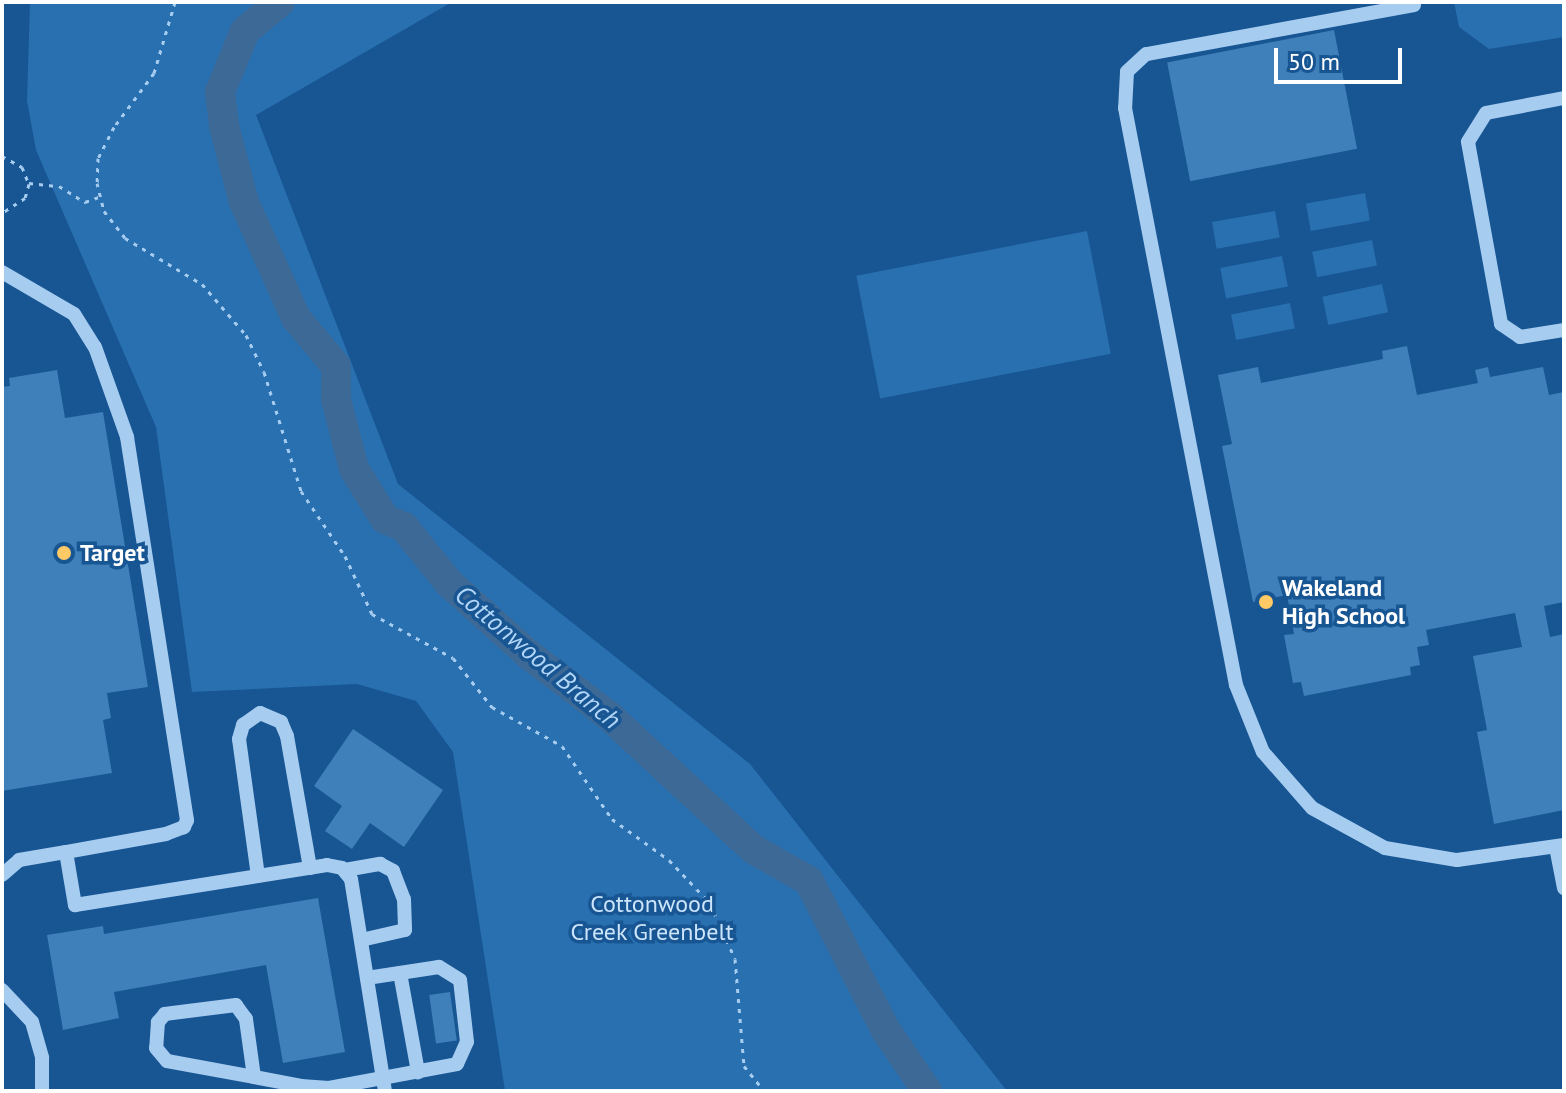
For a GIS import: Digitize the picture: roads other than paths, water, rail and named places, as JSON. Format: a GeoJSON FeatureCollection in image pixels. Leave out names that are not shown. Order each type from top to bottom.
{"type":"FeatureCollection","features":[{"type":"Feature","properties":{"kind":"street"},"geometry":{"type":"LineString","coordinates":[[1414,5],[1146,54],[1127,72],[1125,108],[1236,685],[1263,752],[1312,808],[1336,826],[1385,848],[1457,860],[1560,846],[1564,888]]}},
{"type":"Feature","properties":{"kind":"street"},"geometry":{"type":"LineString","coordinates":[[1564,98],[1486,113],[1474,126],[1468,148],[1501,324],[1520,337],[1564,330]]}},
{"type":"Feature","properties":{"kind":"street"},"geometry":{"type":"LineString","coordinates":[[2,272],[74,314],[95,347],[127,437],[187,820],[184,827],[166,834],[19,860],[2,875]]}},
{"type":"Feature","properties":{"kind":"street"},"geometry":{"type":"LineString","coordinates":[[258,876],[239,739],[243,725],[260,713],[281,722],[287,736],[310,868]]}},
{"type":"Feature","properties":{"kind":"street"},"geometry":{"type":"LineString","coordinates":[[66,852],[75,905],[310,868],[334,865],[345,870],[351,879],[384,1084]]}},
{"type":"Feature","properties":{"kind":"street"},"geometry":{"type":"LineString","coordinates":[[345,870],[380,864],[393,871],[404,899],[405,930],[361,940]]}},
{"type":"Feature","properties":{"kind":"street"},"geometry":{"type":"LineString","coordinates":[[254,1077],[246,1019],[236,1005],[165,1014],[158,1022],[156,1048],[167,1061],[254,1077],[320,1088],[384,1084],[418,1072],[447,1068],[464,1056],[460,980],[439,967],[367,978]]}},
{"type":"Feature","properties":{"kind":"street"},"geometry":{"type":"LineString","coordinates":[[400,973],[418,1072]]}},
{"type":"Feature","properties":{"kind":"street"},"geometry":{"type":"LineString","coordinates":[[2,990],[32,1022],[42,1058],[42,1091]]}},
{"type":"Feature","properties":{"kind":"waterway","name":"Cottonwood Branch"},"geometry":{"type":"LineString","coordinates":[[280,2],[245,31],[220,92],[224,126],[244,202],[296,318],[336,366],[336,399],[354,469],[385,519],[404,527],[449,583],[528,654],[609,716],[753,849],[809,881],[885,1029],[927,1091]]}},
{"type":"Feature","properties":{"kind":"place","name":"Target"},"geometry":{"type":"Point","coordinates":[64,553]}},
{"type":"Feature","properties":{"kind":"place","name":"Wakeland High School"},"geometry":{"type":"Point","coordinates":[1266,602]}},
{"type":"Feature","properties":{"kind":"park label","name":"Cottonwood Creek Greenbelt"},"geometry":{"type":"Point","coordinates":[652,918]}}]}
